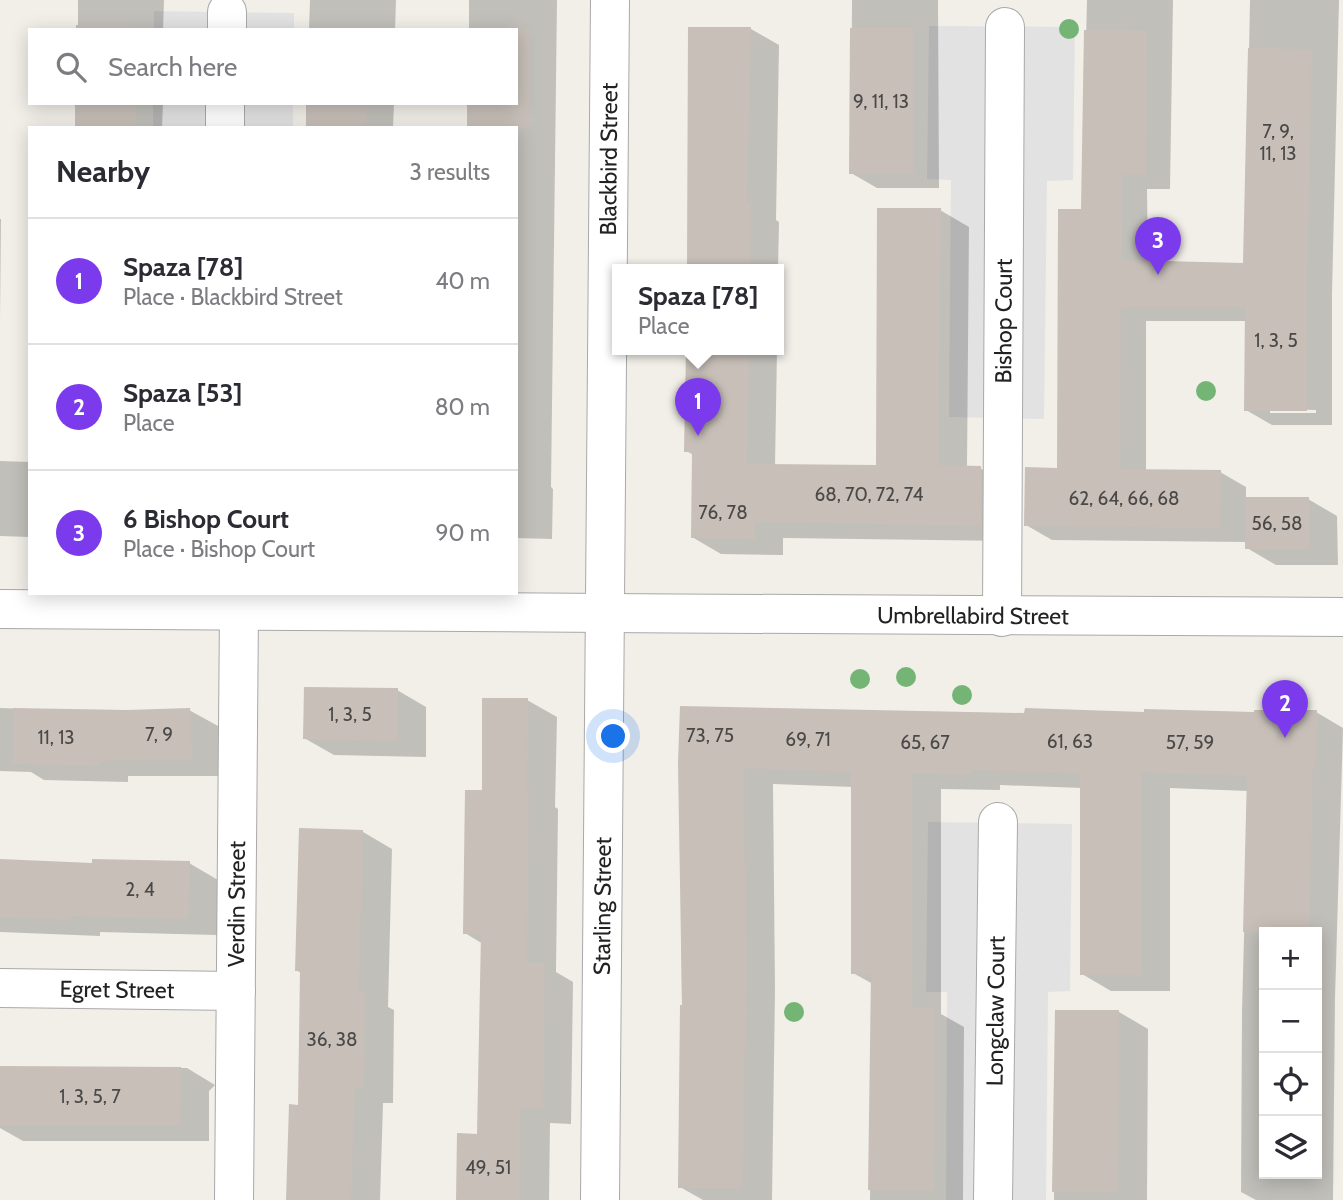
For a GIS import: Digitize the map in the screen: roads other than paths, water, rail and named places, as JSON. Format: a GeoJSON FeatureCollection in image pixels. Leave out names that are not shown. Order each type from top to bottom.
{"type":"FeatureCollection","features":[{"type":"Feature","properties":{"kind":"street","name":"Blackbird Street"},"geometry":{"type":"LineString","coordinates":[[604,611],[610,0]]}},
{"type":"Feature","properties":{"kind":"street","name":"Bishop Court"},"geometry":{"type":"LineString","coordinates":[[1002,617],[1005,27]]}},
{"type":"Feature","properties":{"kind":"street"},"geometry":{"type":"LineString","coordinates":[[225,105],[225,126]]}},
{"type":"Feature","properties":{"kind":"street","name":"Umbrellabird Street"},"geometry":{"type":"LineString","coordinates":[[0,609],[223,604],[1002,617],[1343,617]]}},
{"type":"Feature","properties":{"kind":"street","name":"Verdin Street"},"geometry":{"type":"LineString","coordinates":[[223,604],[236,991],[234,1200]]}},
{"type":"Feature","properties":{"kind":"street","name":"Starling Street"},"geometry":{"type":"LineString","coordinates":[[600,1200],[604,611]]}},
{"type":"Feature","properties":{"kind":"street","name":"Longclaw Court"},"geometry":{"type":"LineString","coordinates":[[993,1200],[998,821]]}},
{"type":"Feature","properties":{"kind":"street","name":"Egret Street"},"geometry":{"type":"LineString","coordinates":[[0,988],[236,991]]}},
{"type":"Feature","properties":{"kind":"place","name":"6 Bishop Court"},"geometry":{"type":"Point","coordinates":[1158,275]}},
{"type":"Feature","properties":{"kind":"place","name":"Spaza [78]"},"geometry":{"type":"Point","coordinates":[698,436]}},
{"type":"Feature","properties":{"kind":"place","name":"Spaza [53]"},"geometry":{"type":"Point","coordinates":[1285,738]}}]}
